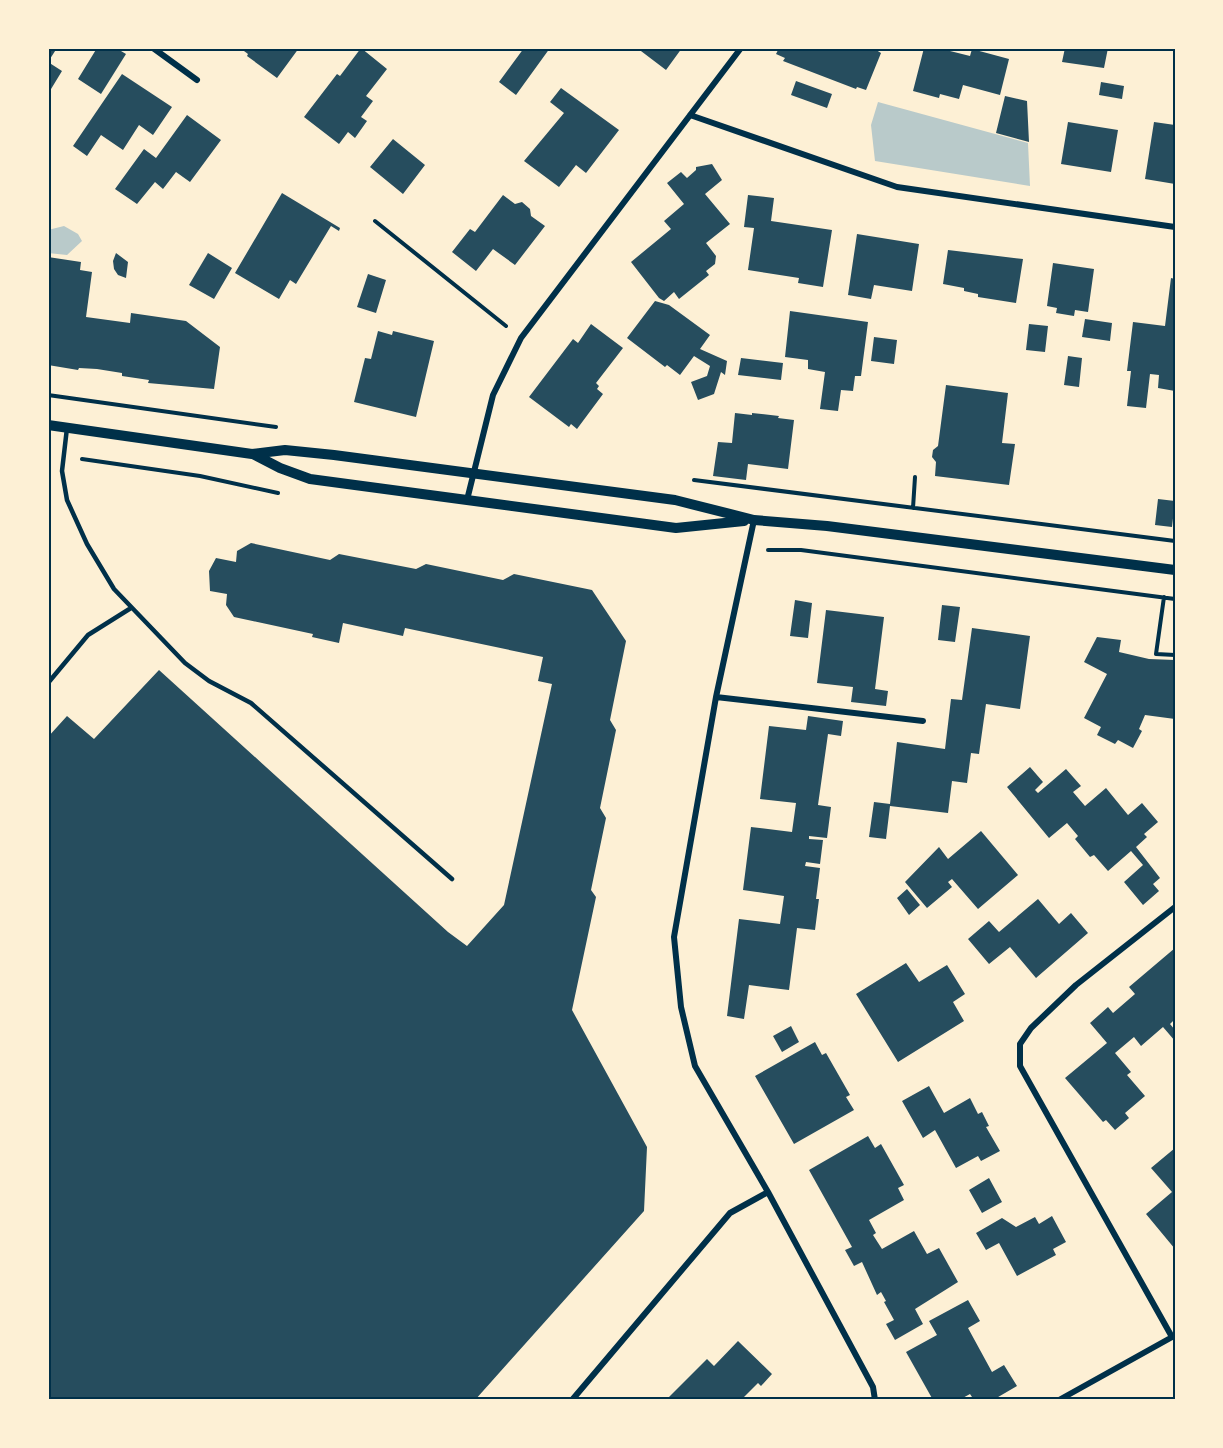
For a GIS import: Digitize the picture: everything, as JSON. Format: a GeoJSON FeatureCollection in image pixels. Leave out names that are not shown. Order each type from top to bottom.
{"type":"FeatureCollection","features":[{"type":"Feature","properties":{"kind":"street"},"geometry":{"type":"LineString","coordinates":[[153,48],[197,80]]}},
{"type":"Feature","properties":{"kind":"street"},"geometry":{"type":"LineString","coordinates":[[467,500],[493,395],[521,338],[741,48]]}},
{"type":"Feature","properties":{"kind":"street"},"geometry":{"type":"LineString","coordinates":[[690,115],[897,187],[1175,227]]}},
{"type":"Feature","properties":{"kind":"street"},"geometry":{"type":"LineString","coordinates":[[48,425],[252,454],[285,450],[473,474],[675,500],[754,520],[827,526],[1175,570]]}},
{"type":"Feature","properties":{"kind":"street"},"geometry":{"type":"LineString","coordinates":[[252,454],[280,468],[310,478],[676,528],[754,520]]}},
{"type":"Feature","properties":{"kind":"street"},"geometry":{"type":"LineString","coordinates":[[754,520],[716,697],[674,937],[681,1007],[695,1066],[768,1192],[873,1387],[875,1400]]}},
{"type":"Feature","properties":{"kind":"street"},"geometry":{"type":"LineString","coordinates":[[716,697],[924,721]]}},
{"type":"Feature","properties":{"kind":"street"},"geometry":{"type":"LineString","coordinates":[[1059,1400],[1174,1336],[1020,1066],[1020,1044],[1031,1028],[1077,985],[1175,907]]}},
{"type":"Feature","properties":{"kind":"street"},"geometry":{"type":"LineString","coordinates":[[572,1400],[730,1213],[768,1192]]}},
{"type":"Feature","properties":{"kind":"lane"},"geometry":{"type":"LineString","coordinates":[[67,427],[63,471],[67,500],[87,544],[114,589],[184,663],[209,681],[251,703],[452,879]]}},
{"type":"Feature","properties":{"kind":"lane"},"geometry":{"type":"LineString","coordinates":[[48,683],[88,635],[131,608]]}},
{"type":"Feature","properties":{"kind":"path"},"geometry":{"type":"LineString","coordinates":[[375,221],[521,338]]}},
{"type":"Feature","properties":{"kind":"path"},"geometry":{"type":"LineString","coordinates":[[48,395],[281,428]]}},
{"type":"Feature","properties":{"kind":"path"},"geometry":{"type":"LineString","coordinates":[[64,456],[200,476],[232,483]]}},
{"type":"Feature","properties":{"kind":"path"},"geometry":{"type":"LineString","coordinates":[[913,508],[915,477]]}},
{"type":"Feature","properties":{"kind":"path"},"geometry":{"type":"LineString","coordinates":[[684,478],[1175,541]]}},
{"type":"Feature","properties":{"kind":"path"},"geometry":{"type":"LineString","coordinates":[[768,550],[801,550],[1175,599]]}},
{"type":"Feature","properties":{"kind":"path"},"geometry":{"type":"LineString","coordinates":[[1164,597],[1156,654],[1175,655]]}},
{"type":"Feature","properties":{"kind":"shaded area"},"geometry":{"type":"Polygon","coordinates":[[[878,102],[1028,143],[1030,186],[875,161],[871,125],[878,102]]]}},
{"type":"Feature","properties":{"kind":"shaded area"},"geometry":{"type":"Polygon","coordinates":[[[64,226],[78,234],[82,241],[67,255],[48,253],[48,230],[64,226]]]}},
{"type":"Feature","properties":{"kind":"building"},"geometry":{"type":"Polygon","coordinates":[[[48,48],[57,48],[48,62],[48,48]]]}},
{"type":"Feature","properties":{"kind":"building"},"geometry":{"type":"Polygon","coordinates":[[[97,48],[116,48],[126,54],[101,94],[78,79],[97,48]]]}},
{"type":"Feature","properties":{"kind":"building"},"geometry":{"type":"Polygon","coordinates":[[[240,48],[299,48],[277,78],[247,56],[248,54],[240,48]]]}},
{"type":"Feature","properties":{"kind":"building"},"geometry":{"type":"Polygon","coordinates":[[[361,48],[387,69],[366,96],[373,101],[361,117],[367,121],[355,138],[348,132],[339,144],[304,117],[337,74],[340,76],[361,48]]]}},
{"type":"Feature","properties":{"kind":"building"},"geometry":{"type":"Polygon","coordinates":[[[524,48],[550,48],[516,95],[499,82],[524,48]]]}},
{"type":"Feature","properties":{"kind":"building"},"geometry":{"type":"Polygon","coordinates":[[[637,48],[682,48],[666,70],[637,48]]]}},
{"type":"Feature","properties":{"kind":"building"},"geometry":{"type":"Polygon","coordinates":[[[779,48],[873,48],[881,53],[866,90],[857,87],[856,89],[783,61],[785,58],[776,54],[779,48]]]}},
{"type":"Feature","properties":{"kind":"building"},"geometry":{"type":"Polygon","coordinates":[[[924,48],[948,48],[950,51],[970,56],[972,49],[1009,59],[1000,95],[963,85],[959,99],[940,94],[939,98],[913,91],[924,48]]]}},
{"type":"Feature","properties":{"kind":"building"},"geometry":{"type":"Polygon","coordinates":[[[1065,48],[1108,48],[1104,68],[1062,62],[1065,48]]]}},
{"type":"Feature","properties":{"kind":"building"},"geometry":{"type":"Polygon","coordinates":[[[48,62],[62,71],[48,94],[48,62]]]}},
{"type":"Feature","properties":{"kind":"building"},"geometry":{"type":"Polygon","coordinates":[[[122,74],[172,107],[153,135],[139,125],[123,150],[101,135],[87,156],[73,146],[122,74]]]}},
{"type":"Feature","properties":{"kind":"building"},"geometry":{"type":"Polygon","coordinates":[[[796,81],[832,94],[827,108],[791,95],[796,81]]]}},
{"type":"Feature","properties":{"kind":"building"},"geometry":{"type":"Polygon","coordinates":[[[1101,82],[1124,86],[1122,99],[1099,95],[1101,82]]]}},
{"type":"Feature","properties":{"kind":"building"},"geometry":{"type":"Polygon","coordinates":[[[561,88],[619,130],[586,173],[576,165],[559,187],[524,161],[564,113],[550,102],[561,88]]]}},
{"type":"Feature","properties":{"kind":"building"},"geometry":{"type":"Polygon","coordinates":[[[1005,96],[1027,101],[1029,142],[996,133],[1005,96]]]}},
{"type":"Feature","properties":{"kind":"building"},"geometry":{"type":"Polygon","coordinates":[[[187,115],[221,140],[190,182],[176,172],[163,189],[155,182],[137,204],[115,189],[144,149],[156,158],[187,115]]]}},
{"type":"Feature","properties":{"kind":"building"},"geometry":{"type":"Polygon","coordinates":[[[1068,122],[1118,130],[1111,172],[1061,164],[1068,122]]]}},
{"type":"Feature","properties":{"kind":"building"},"geometry":{"type":"Polygon","coordinates":[[[1154,122],[1175,125],[1175,184],[1145,179],[1154,122]]]}},
{"type":"Feature","properties":{"kind":"building"},"geometry":{"type":"Polygon","coordinates":[[[393,139],[425,165],[403,194],[370,167],[393,139]]]}},
{"type":"Feature","properties":{"kind":"building"},"geometry":{"type":"Polygon","coordinates":[[[712,164],[722,180],[705,194],[730,224],[706,243],[716,256],[715,264],[706,271],[709,275],[679,299],[674,292],[664,301],[659,298],[631,262],[671,229],[664,221],[684,204],[667,183],[681,172],[687,178],[696,170],[696,167],[712,164]]]}},
{"type":"Feature","properties":{"kind":"building"},"geometry":{"type":"Polygon","coordinates":[[[282,193],[340,228],[339,231],[331,226],[296,284],[290,280],[279,299],[235,273],[282,193]]]}},
{"type":"Feature","properties":{"kind":"building"},"geometry":{"type":"Polygon","coordinates":[[[503,195],[515,204],[522,202],[530,209],[531,216],[545,226],[515,265],[493,249],[476,271],[452,252],[470,229],[475,232],[503,195]]]}},
{"type":"Feature","properties":{"kind":"building"},"geometry":{"type":"Polygon","coordinates":[[[748,195],[774,198],[771,221],[832,230],[823,287],[798,283],[799,278],[748,270],[754,228],[744,227],[748,195]]]}},
{"type":"Feature","properties":{"kind":"building"},"geometry":{"type":"Polygon","coordinates":[[[857,234],[919,244],[912,291],[874,285],[871,299],[848,295],[857,234]]]}},
{"type":"Feature","properties":{"kind":"building"},"geometry":{"type":"Polygon","coordinates":[[[948,250],[1023,259],[1016,303],[978,297],[978,294],[964,291],[964,288],[943,284],[948,250]]]}},
{"type":"Feature","properties":{"kind":"building"},"geometry":{"type":"Polygon","coordinates":[[[116,253],[128,262],[126,278],[118,275],[114,269],[113,261],[116,253]]]}},
{"type":"Feature","properties":{"kind":"building"},"geometry":{"type":"Polygon","coordinates":[[[208,253],[232,268],[214,299],[189,285],[208,253]]]}},
{"type":"Feature","properties":{"kind":"building"},"geometry":{"type":"Polygon","coordinates":[[[48,257],[81,262],[80,270],[92,272],[86,317],[130,323],[131,313],[186,321],[220,347],[214,389],[148,383],[149,380],[122,376],[122,373],[48,365],[48,257]]]}},
{"type":"Feature","properties":{"kind":"building"},"geometry":{"type":"Polygon","coordinates":[[[1053,263],[1094,269],[1088,312],[1075,310],[1074,316],[1056,313],[1057,308],[1047,306],[1053,263]]]}},
{"type":"Feature","properties":{"kind":"building"},"geometry":{"type":"Polygon","coordinates":[[[368,274],[386,280],[376,313],[357,307],[368,274]]]}},
{"type":"Feature","properties":{"kind":"building"},"geometry":{"type":"Polygon","coordinates":[[[1171,278],[1175,279],[1175,391],[1158,388],[1159,375],[1150,374],[1146,408],[1127,406],[1131,371],[1127,371],[1133,322],[1165,326],[1171,278]]]}},
{"type":"Feature","properties":{"kind":"building"},"geometry":{"type":"Polygon","coordinates":[[[655,301],[669,305],[710,335],[700,349],[727,361],[725,375],[721,372],[714,394],[698,400],[691,382],[707,376],[710,366],[694,356],[680,375],[667,365],[665,367],[627,338],[655,301]]]}},
{"type":"Feature","properties":{"kind":"building"},"geometry":{"type":"Polygon","coordinates":[[[790,311],[868,322],[861,376],[855,376],[853,391],[841,390],[838,411],[820,409],[825,372],[808,369],[808,360],[785,357],[790,311]]]}},
{"type":"Feature","properties":{"kind":"building"},"geometry":{"type":"Polygon","coordinates":[[[1085,319],[1112,323],[1110,341],[1082,337],[1085,319]]]}},
{"type":"Feature","properties":{"kind":"building"},"geometry":{"type":"Polygon","coordinates":[[[591,324],[623,348],[596,383],[599,386],[597,389],[603,394],[577,429],[571,424],[569,427],[529,397],[573,339],[578,343],[591,324]]]}},
{"type":"Feature","properties":{"kind":"building"},"geometry":{"type":"Polygon","coordinates":[[[1029,324],[1048,326],[1045,352],[1026,350],[1029,324]]]}},
{"type":"Feature","properties":{"kind":"building"},"geometry":{"type":"Polygon","coordinates":[[[378,331],[392,335],[393,331],[434,341],[416,417],[354,402],[365,358],[371,359],[378,331]]]}},
{"type":"Feature","properties":{"kind":"building"},"geometry":{"type":"Polygon","coordinates":[[[874,337],[897,340],[894,364],[871,361],[874,337]]]}},
{"type":"Feature","properties":{"kind":"building"},"geometry":{"type":"Polygon","coordinates":[[[1068,356],[1082,358],[1079,387],[1064,385],[1068,356]]]}},
{"type":"Feature","properties":{"kind":"building"},"geometry":{"type":"Polygon","coordinates":[[[741,358],[783,363],[781,380],[738,375],[741,358]]]}},
{"type":"Feature","properties":{"kind":"building"},"geometry":{"type":"Polygon","coordinates":[[[946,385],[1008,393],[1002,443],[1015,444],[1009,485],[935,476],[936,462],[932,457],[933,450],[938,446],[946,385]]]}},
{"type":"Feature","properties":{"kind":"building"},"geometry":{"type":"Polygon","coordinates":[[[735,413],[779,416],[778,418],[794,420],[788,469],[748,464],[746,480],[713,476],[718,442],[732,443],[735,413]]]}},
{"type":"Feature","properties":{"kind":"building"},"geometry":{"type":"Polygon","coordinates":[[[1158,499],[1175,501],[1172,527],[1155,525],[1158,499]]]}},
{"type":"Feature","properties":{"kind":"building"},"geometry":{"type":"Polygon","coordinates":[[[251,543],[330,560],[339,554],[416,569],[426,564],[503,580],[514,574],[592,590],[626,641],[610,720],[616,730],[600,808],[606,818],[591,890],[596,897],[572,1010],[647,1147],[644,1211],[475,1400],[48,1400],[48,737],[67,716],[94,739],[159,670],[448,932],[467,946],[504,905],[552,684],[538,681],[543,657],[405,628],[403,636],[343,623],[339,643],[312,637],[313,634],[234,617],[226,605],[227,594],[210,591],[209,571],[216,558],[236,562],[237,551],[251,543]]]}},
{"type":"Feature","properties":{"kind":"building"},"geometry":{"type":"Polygon","coordinates":[[[795,600],[812,603],[808,638],[790,636],[795,600]]]}},
{"type":"Feature","properties":{"kind":"building"},"geometry":{"type":"Polygon","coordinates":[[[942,605],[960,607],[955,642],[938,640],[942,605]]]}},
{"type":"Feature","properties":{"kind":"building"},"geometry":{"type":"Polygon","coordinates":[[[826,610],[884,617],[875,689],[888,691],[886,706],[851,702],[853,687],[817,683],[826,610]]]}},
{"type":"Feature","properties":{"kind":"building"},"geometry":{"type":"Polygon","coordinates":[[[972,628],[1030,636],[1020,709],[986,704],[979,754],[971,753],[967,783],[952,781],[948,813],[890,806],[886,839],[869,837],[874,802],[890,804],[897,742],[945,749],[951,699],[962,700],[972,628]]]}},
{"type":"Feature","properties":{"kind":"building"},"geometry":{"type":"Polygon","coordinates":[[[1097,637],[1121,640],[1119,652],[1149,659],[1175,660],[1175,719],[1145,715],[1139,729],[1142,731],[1133,748],[1118,740],[1115,744],[1097,735],[1101,727],[1084,718],[1107,674],[1084,662],[1097,637]]]}},
{"type":"Feature","properties":{"kind":"building"},"geometry":{"type":"Polygon","coordinates":[[[808,716],[843,721],[841,736],[828,734],[818,805],[831,807],[827,838],[809,836],[809,839],[823,840],[820,864],[806,862],[805,866],[820,868],[815,930],[797,928],[789,990],[749,985],[744,1019],[727,1016],[739,919],[780,924],[784,896],[743,890],[751,827],[792,832],[796,803],[760,799],[769,726],[806,730],[808,716]]]}},
{"type":"Feature","properties":{"kind":"building"},"geometry":{"type":"Polygon","coordinates":[[[1030,767],[1043,782],[1035,790],[1038,793],[1066,769],[1081,786],[1073,792],[1085,806],[1106,788],[1128,815],[1142,803],[1158,822],[1144,834],[1147,837],[1136,847],[1160,878],[1153,884],[1159,891],[1143,905],[1124,882],[1143,865],[1131,851],[1108,871],[1094,855],[1090,857],[1075,839],[1078,836],[1067,823],[1049,838],[1007,787],[1030,767]]]}},
{"type":"Feature","properties":{"kind":"building"},"geometry":{"type":"Polygon","coordinates":[[[981,831],[1018,875],[978,909],[952,879],[948,882],[952,887],[927,908],[905,882],[939,847],[948,859],[981,831]]]}},
{"type":"Feature","properties":{"kind":"building"},"geometry":{"type":"Polygon","coordinates":[[[907,889],[920,905],[909,915],[897,898],[907,889]]]}},
{"type":"Feature","properties":{"kind":"building"},"geometry":{"type":"Polygon","coordinates":[[[1038,899],[1059,924],[1071,913],[1088,933],[1036,978],[1010,947],[989,964],[968,939],[989,921],[999,932],[1038,899]]]}},
{"type":"Feature","properties":{"kind":"building"},"geometry":{"type":"Polygon","coordinates":[[[1175,948],[1175,1019],[1170,1024],[1175,1030],[1175,1041],[1163,1027],[1141,1046],[1134,1037],[1115,1053],[1131,1072],[1127,1075],[1145,1096],[1125,1113],[1129,1118],[1115,1130],[1106,1120],[1103,1122],[1065,1078],[1107,1043],[1090,1023],[1108,1007],[1113,1013],[1135,994],[1129,987],[1175,948]]]}},
{"type":"Feature","properties":{"kind":"building"},"geometry":{"type":"Polygon","coordinates":[[[906,963],[919,982],[947,965],[965,994],[953,1002],[964,1021],[898,1062],[856,994],[906,963]]]}},
{"type":"Feature","properties":{"kind":"building"},"geometry":{"type":"Polygon","coordinates":[[[791,1026],[799,1042],[782,1052],[773,1036],[791,1026]]]}},
{"type":"Feature","properties":{"kind":"building"},"geometry":{"type":"Polygon","coordinates":[[[815,1042],[822,1055],[826,1053],[850,1095],[846,1097],[854,1110],[794,1144],[755,1076],[815,1042]]]}},
{"type":"Feature","properties":{"kind":"building"},"geometry":{"type":"Polygon","coordinates":[[[929,1086],[944,1113],[970,1098],[978,1114],[982,1112],[989,1126],[986,1127],[1000,1151],[981,1161],[978,1156],[956,1168],[935,1130],[923,1138],[902,1101],[929,1086]]]}},
{"type":"Feature","properties":{"kind":"building"},"geometry":{"type":"Polygon","coordinates":[[[868,1136],[875,1148],[881,1144],[904,1185],[898,1188],[904,1200],[869,1220],[876,1233],[873,1235],[882,1249],[914,1231],[927,1254],[939,1248],[958,1282],[915,1309],[923,1324],[895,1340],[886,1324],[894,1320],[884,1302],[886,1301],[881,1292],[877,1295],[862,1262],[854,1266],[845,1250],[852,1247],[809,1170],[868,1136]]]}},
{"type":"Feature","properties":{"kind":"building"},"geometry":{"type":"Polygon","coordinates":[[[1175,1148],[1175,1249],[1146,1214],[1172,1192],[1151,1168],[1175,1148]]]}},
{"type":"Feature","properties":{"kind":"building"},"geometry":{"type":"Polygon","coordinates":[[[989,1178],[1002,1202],[982,1213],[969,1190],[989,1178]]]}},
{"type":"Feature","properties":{"kind":"building"},"geometry":{"type":"Polygon","coordinates":[[[1052,1216],[1066,1242],[1053,1249],[1056,1255],[1017,1276],[999,1243],[986,1250],[976,1233],[1002,1218],[1016,1227],[1035,1217],[1039,1224],[1052,1216]]]}},
{"type":"Feature","properties":{"kind":"building"},"geometry":{"type":"Polygon","coordinates":[[[968,1300],[980,1321],[968,1328],[992,1372],[1004,1365],[1017,1386],[993,1400],[974,1400],[970,1394],[959,1400],[933,1400],[906,1352],[937,1335],[929,1321],[968,1300]]]}},
{"type":"Feature","properties":{"kind":"building"},"geometry":{"type":"Polygon","coordinates":[[[738,1341],[772,1374],[761,1386],[758,1383],[741,1400],[666,1400],[707,1359],[714,1366],[738,1341]]]}}]}
